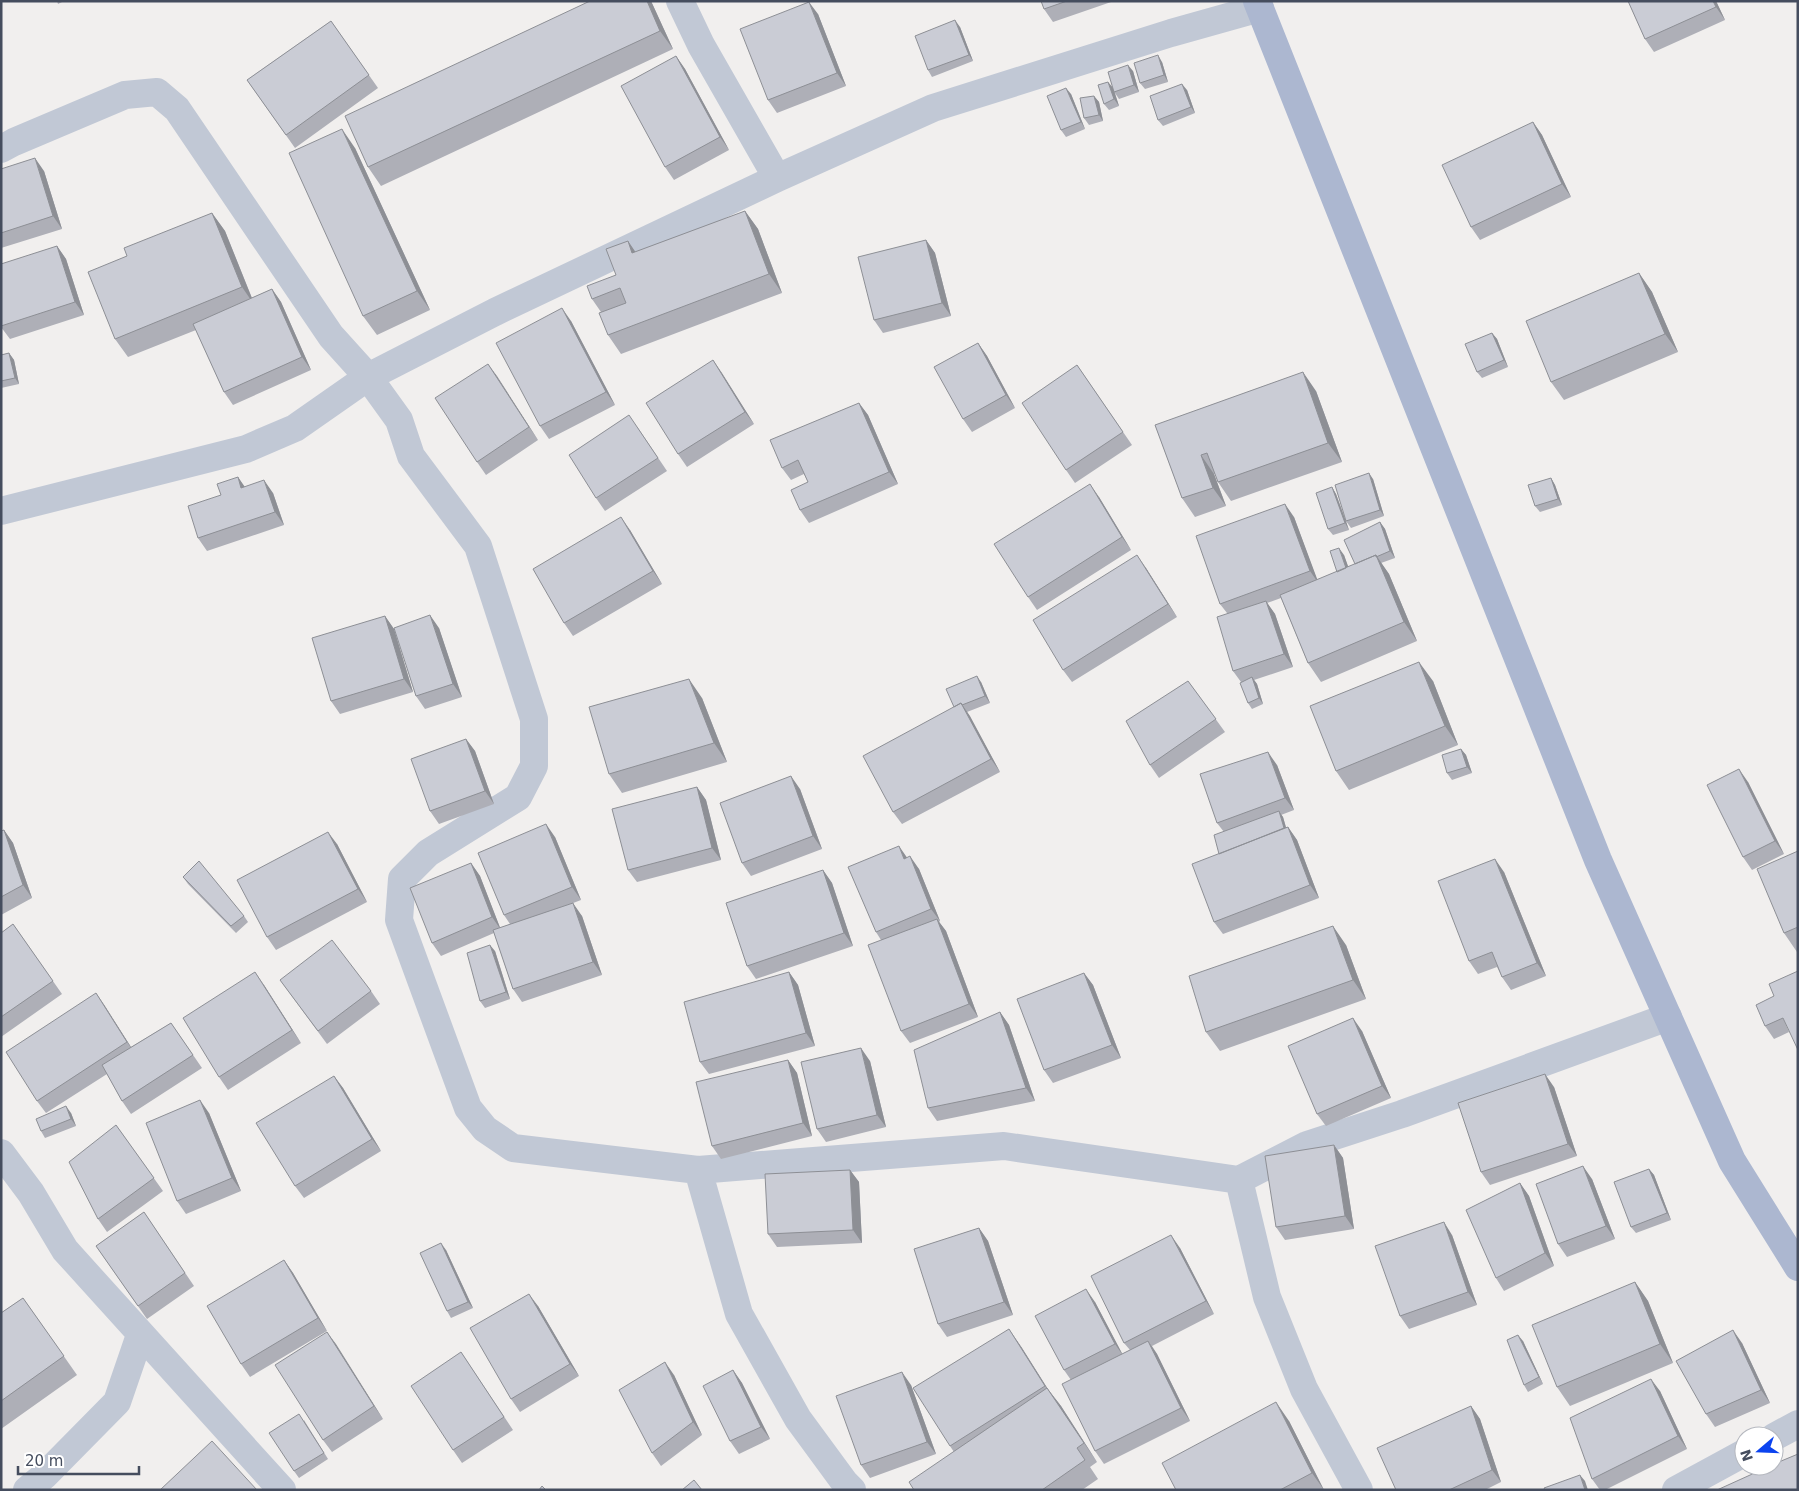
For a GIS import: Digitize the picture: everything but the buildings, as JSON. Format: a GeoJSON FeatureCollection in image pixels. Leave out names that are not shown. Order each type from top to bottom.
{"type":"FeatureCollection","features":[{"type":"Feature","properties":{"kind":"main road"},"geometry":{"type":"LineString","coordinates":[[1258,5],[1598,860],[1732,1161],[1798,1267]]}},
{"type":"Feature","properties":{"kind":"street"},"geometry":{"type":"LineString","coordinates":[[680,1],[701,45],[776,178]]}},
{"type":"Feature","properties":{"kind":"street"},"geometry":{"type":"LineString","coordinates":[[1,512],[246,449],[295,428],[368,377],[495,312],[776,178],[933,108],[1258,5]]}},
{"type":"Feature","properties":{"kind":"street"},"geometry":{"type":"LineString","coordinates":[[1,149],[125,95],[157,92],[177,109],[331,336],[368,377],[399,420],[411,456],[478,546],[534,719],[534,766],[518,797],[428,853],[402,879],[399,920],[468,1108],[485,1129],[513,1148],[698,1170],[1004,1146],[1239,1180],[1307,1145],[1411,1111],[1668,1017]]}},
{"type":"Feature","properties":{"kind":"street"},"geometry":{"type":"LineString","coordinates":[[1,1153],[31,1194],[65,1250],[282,1490]]}},
{"type":"Feature","properties":{"kind":"street"},"geometry":{"type":"LineString","coordinates":[[698,1170],[739,1314],[798,1419],[845,1484],[852,1490]]}},
{"type":"Feature","properties":{"kind":"street"},"geometry":{"type":"LineString","coordinates":[[1239,1180],[1267,1297],[1304,1389],[1359,1490]]}},
{"type":"Feature","properties":{"kind":"street"},"geometry":{"type":"LineString","coordinates":[[27,1490],[117,1402],[140,1335]]}},
{"type":"Feature","properties":{"kind":"street"},"geometry":{"type":"LineString","coordinates":[[1784,1432],[1798,1424]]}},
{"type":"Feature","properties":{"kind":"street"},"geometry":{"type":"LineString","coordinates":[[1676,1490],[1734,1458]]}}]}
